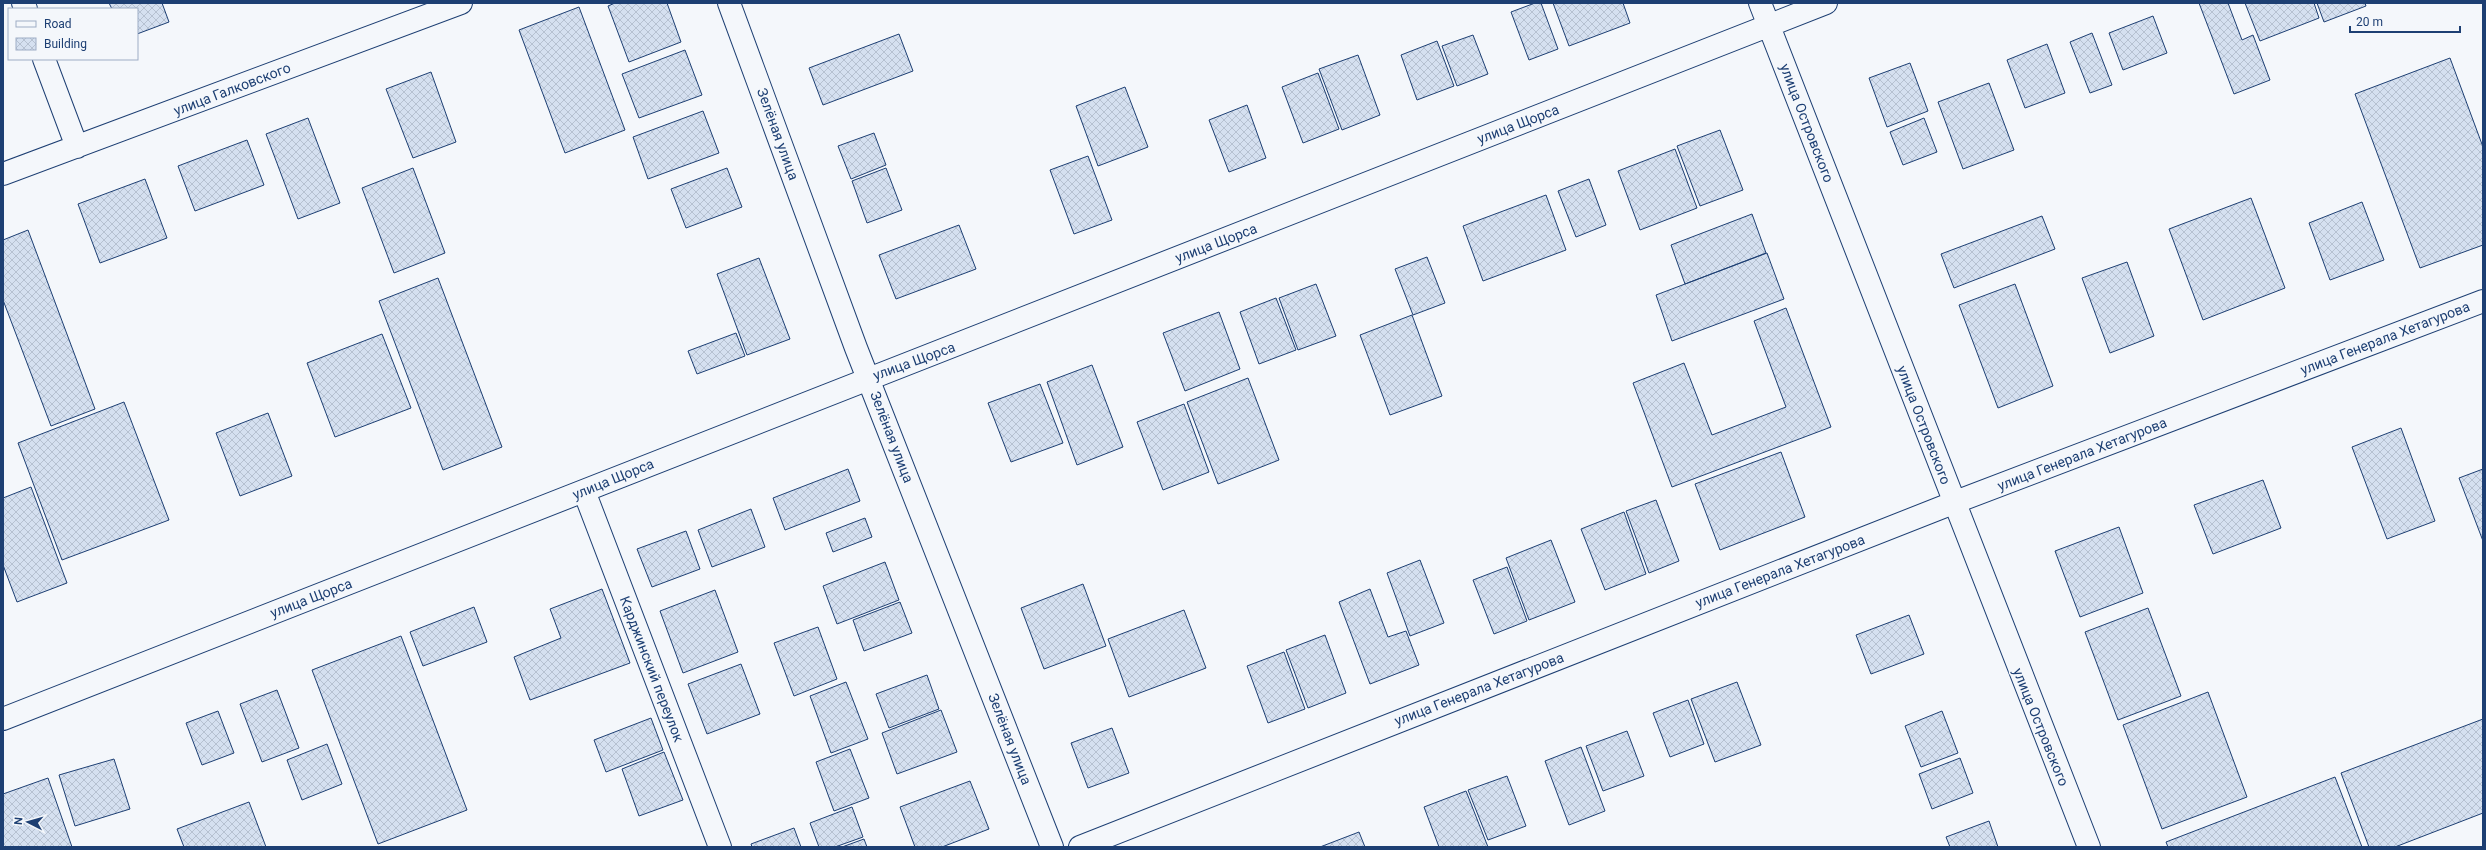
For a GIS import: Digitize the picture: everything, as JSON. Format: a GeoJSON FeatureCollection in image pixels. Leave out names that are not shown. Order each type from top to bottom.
{"type":"FeatureCollection","features":[{"type":"Feature","properties":{"kind":"street","name":"улица Галковского"},"geometry":{"type":"LineString","coordinates":[[3,174],[77,148],[461,3]]}},
{"type":"Feature","properties":{"kind":"street","name":"Зелёная улица"},"geometry":{"type":"LineString","coordinates":[[730,3],[868,378],[1052,847]]}},
{"type":"Feature","properties":{"kind":"street","name":"улица Островского"},"geometry":{"type":"LineString","coordinates":[[1760,3],[1953,503],[2089,847]]}},
{"type":"Feature","properties":{"kind":"street","name":"улица Щорса"},"geometry":{"type":"LineString","coordinates":[[3,719],[1826,3]]}},
{"type":"Feature","properties":{"kind":"street"},"geometry":{"type":"LineString","coordinates":[[44,60],[77,148]]}},
{"type":"Feature","properties":{"kind":"street","name":"улица Генерала Хетагурова"},"geometry":{"type":"LineString","coordinates":[[1080,847],[1953,503],[2483,301]]}},
{"type":"Feature","properties":{"kind":"street","name":"Карджинский переулок"},"geometry":{"type":"LineString","coordinates":[[584,491],[720,847]]}},
{"type":"Feature","properties":{"kind":"building"},"geometry":{"type":"Polygon","coordinates":[[[109,3],[162,3],[169,22],[138,34],[138,8],[112,8],[109,3]]]}},
{"type":"Feature","properties":{"kind":"building"},"geometry":{"type":"Polygon","coordinates":[[[615,3],[667,3],[681,42],[629,62],[608,6],[615,3]]]}},
{"type":"Feature","properties":{"kind":"building"},"geometry":{"type":"Polygon","coordinates":[[[1535,3],[1541,3],[1558,49],[1529,60],[1511,12],[1535,3]]]}},
{"type":"Feature","properties":{"kind":"building"},"geometry":{"type":"Polygon","coordinates":[[[1553,3],[1623,3],[1630,23],[1569,46],[1553,3]]]}},
{"type":"Feature","properties":{"kind":"building"},"geometry":{"type":"Polygon","coordinates":[[[2199,3],[2228,3],[2242,40],[2253,35],[2270,80],[2234,94],[2199,3]]]}},
{"type":"Feature","properties":{"kind":"building"},"geometry":{"type":"Polygon","coordinates":[[[2245,3],[2314,3],[2319,18],[2260,41],[2245,3]]]}},
{"type":"Feature","properties":{"kind":"building"},"geometry":{"type":"Polygon","coordinates":[[[2317,3],[2365,3],[2366,6],[2324,22],[2317,3]]]}},
{"type":"Feature","properties":{"kind":"building"},"geometry":{"type":"Polygon","coordinates":[[[579,7],[625,130],[565,153],[519,30],[579,7]]]}},
{"type":"Feature","properties":{"kind":"building"},"geometry":{"type":"Polygon","coordinates":[[[2153,16],[2167,53],[2123,70],[2109,33],[2153,16]]]}},
{"type":"Feature","properties":{"kind":"building"},"geometry":{"type":"Polygon","coordinates":[[[2092,33],[2112,85],[2090,93],[2070,42],[2092,33]]]}},
{"type":"Feature","properties":{"kind":"building"},"geometry":{"type":"Polygon","coordinates":[[[899,34],[913,71],[823,105],[809,68],[899,34]]]}},
{"type":"Feature","properties":{"kind":"building"},"geometry":{"type":"Polygon","coordinates":[[[1473,35],[1488,74],[1457,86],[1442,46],[1473,35]]]}},
{"type":"Feature","properties":{"kind":"building"},"geometry":{"type":"Polygon","coordinates":[[[1437,41],[1454,86],[1417,100],[1401,55],[1437,41]]]}},
{"type":"Feature","properties":{"kind":"building"},"geometry":{"type":"Polygon","coordinates":[[[2047,44],[2065,93],[2025,108],[2007,60],[2047,44]]]}},
{"type":"Feature","properties":{"kind":"building"},"geometry":{"type":"Polygon","coordinates":[[[685,50],[702,95],[639,118],[622,74],[685,50]]]}},
{"type":"Feature","properties":{"kind":"building"},"geometry":{"type":"Polygon","coordinates":[[[1358,55],[1380,115],[1342,130],[1319,69],[1358,55]]]}},
{"type":"Feature","properties":{"kind":"building"},"geometry":{"type":"Polygon","coordinates":[[[2450,58],[2483,147],[2483,245],[2420,268],[2355,94],[2450,58]]]}},
{"type":"Feature","properties":{"kind":"building"},"geometry":{"type":"Polygon","coordinates":[[[1910,63],[1928,111],[1887,127],[1869,78],[1910,63]]]}},
{"type":"Feature","properties":{"kind":"building"},"geometry":{"type":"Polygon","coordinates":[[[431,72],[456,142],[413,158],[386,89],[431,72]]]}},
{"type":"Feature","properties":{"kind":"building"},"geometry":{"type":"Polygon","coordinates":[[[1318,73],[1339,129],[1303,143],[1282,87],[1318,73]]]}},
{"type":"Feature","properties":{"kind":"building"},"geometry":{"type":"Polygon","coordinates":[[[1989,83],[2014,150],[1963,169],[1938,102],[1989,83]]]}},
{"type":"Feature","properties":{"kind":"building"},"geometry":{"type":"Polygon","coordinates":[[[1125,87],[1148,147],[1098,166],[1076,106],[1125,87]]]}},
{"type":"Feature","properties":{"kind":"building"},"geometry":{"type":"Polygon","coordinates":[[[1247,105],[1266,158],[1229,172],[1209,120],[1247,105]]]}},
{"type":"Feature","properties":{"kind":"building"},"geometry":{"type":"Polygon","coordinates":[[[703,111],[719,153],[648,179],[633,137],[703,111]]]}},
{"type":"Feature","properties":{"kind":"building"},"geometry":{"type":"Polygon","coordinates":[[[308,118],[340,203],[298,219],[266,134],[308,118]]]}},
{"type":"Feature","properties":{"kind":"building"},"geometry":{"type":"Polygon","coordinates":[[[1924,118],[1937,152],[1903,165],[1890,132],[1924,118]]]}},
{"type":"Feature","properties":{"kind":"building"},"geometry":{"type":"Polygon","coordinates":[[[1720,130],[1743,190],[1700,206],[1677,146],[1720,130]]]}},
{"type":"Feature","properties":{"kind":"building"},"geometry":{"type":"Polygon","coordinates":[[[874,133],[886,165],[851,179],[838,146],[874,133]]]}},
{"type":"Feature","properties":{"kind":"building"},"geometry":{"type":"Polygon","coordinates":[[[247,140],[264,185],[195,211],[178,166],[247,140]]]}},
{"type":"Feature","properties":{"kind":"building"},"geometry":{"type":"Polygon","coordinates":[[[1675,149],[1697,208],[1640,230],[1618,171],[1675,149]]]}},
{"type":"Feature","properties":{"kind":"building"},"geometry":{"type":"Polygon","coordinates":[[[1088,156],[1112,220],[1074,234],[1050,170],[1088,156]]]}},
{"type":"Feature","properties":{"kind":"building"},"geometry":{"type":"Polygon","coordinates":[[[413,168],[445,253],[394,273],[362,188],[413,168]]]}},
{"type":"Feature","properties":{"kind":"building"},"geometry":{"type":"Polygon","coordinates":[[[727,168],[742,207],[686,228],[671,189],[727,168]]]}},
{"type":"Feature","properties":{"kind":"building"},"geometry":{"type":"Polygon","coordinates":[[[886,168],[902,210],[867,223],[852,181],[886,168]]]}},
{"type":"Feature","properties":{"kind":"building"},"geometry":{"type":"Polygon","coordinates":[[[145,179],[167,238],[100,263],[78,204],[145,179]]]}},
{"type":"Feature","properties":{"kind":"building"},"geometry":{"type":"Polygon","coordinates":[[[1589,179],[1606,225],[1576,237],[1558,191],[1589,179]]]}},
{"type":"Feature","properties":{"kind":"building"},"geometry":{"type":"Polygon","coordinates":[[[1546,195],[1566,250],[1483,281],[1463,226],[1546,195]]]}},
{"type":"Feature","properties":{"kind":"building"},"geometry":{"type":"Polygon","coordinates":[[[2251,198],[2285,288],[2203,320],[2169,229],[2251,198]]]}},
{"type":"Feature","properties":{"kind":"building"},"geometry":{"type":"Polygon","coordinates":[[[2362,202],[2384,260],[2330,280],[2309,223],[2362,202]]]}},
{"type":"Feature","properties":{"kind":"building"},"geometry":{"type":"Polygon","coordinates":[[[1752,214],[1766,253],[1685,284],[1671,245],[1752,214]]]}},
{"type":"Feature","properties":{"kind":"building"},"geometry":{"type":"Polygon","coordinates":[[[2042,216],[2055,249],[1954,288],[1941,254],[2042,216]]]}},
{"type":"Feature","properties":{"kind":"building"},"geometry":{"type":"Polygon","coordinates":[[[959,225],[976,269],[896,299],[879,255],[959,225]]]}},
{"type":"Feature","properties":{"kind":"building"},"geometry":{"type":"Polygon","coordinates":[[[28,230],[95,409],[51,426],[3,300],[3,240],[28,230]]]}},
{"type":"Feature","properties":{"kind":"building"},"geometry":{"type":"Polygon","coordinates":[[[1767,253],[1784,299],[1672,341],[1656,295],[1767,253]]]}},
{"type":"Feature","properties":{"kind":"building"},"geometry":{"type":"Polygon","coordinates":[[[1427,257],[1445,303],[1413,315],[1395,269],[1427,257]]]}},
{"type":"Feature","properties":{"kind":"building"},"geometry":{"type":"Polygon","coordinates":[[[759,258],[790,339],[747,355],[717,274],[759,258]]]}},
{"type":"Feature","properties":{"kind":"building"},"geometry":{"type":"Polygon","coordinates":[[[2127,262],[2154,336],[2110,353],[2082,278],[2127,262]]]}},
{"type":"Feature","properties":{"kind":"building"},"geometry":{"type":"Polygon","coordinates":[[[438,278],[502,447],[443,470],[379,301],[438,278]]]}},
{"type":"Feature","properties":{"kind":"building"},"geometry":{"type":"Polygon","coordinates":[[[1316,284],[1336,336],[1298,350],[1279,298],[1316,284]]]}},
{"type":"Feature","properties":{"kind":"building"},"geometry":{"type":"Polygon","coordinates":[[[2015,284],[2053,386],[1998,408],[1959,305],[2015,284]]]}},
{"type":"Feature","properties":{"kind":"building"},"geometry":{"type":"Polygon","coordinates":[[[1276,298],[1296,350],[1259,364],[1240,312],[1276,298]]]}},
{"type":"Feature","properties":{"kind":"building"},"geometry":{"type":"Polygon","coordinates":[[[1786,308],[1831,427],[1672,487],[1633,383],[1684,363],[1712,435],[1786,407],[1754,321],[1786,308]]]}},
{"type":"Feature","properties":{"kind":"building"},"geometry":{"type":"Polygon","coordinates":[[[1219,312],[1240,369],[1185,391],[1163,333],[1219,312]]]}},
{"type":"Feature","properties":{"kind":"building"},"geometry":{"type":"Polygon","coordinates":[[[1412,315],[1442,396],[1390,415],[1360,335],[1412,315]]]}},
{"type":"Feature","properties":{"kind":"building"},"geometry":{"type":"Polygon","coordinates":[[[736,333],[745,356],[697,374],[688,351],[736,333]]]}},
{"type":"Feature","properties":{"kind":"building"},"geometry":{"type":"Polygon","coordinates":[[[382,334],[411,408],[335,437],[307,363],[382,334]]]}},
{"type":"Feature","properties":{"kind":"building"},"geometry":{"type":"Polygon","coordinates":[[[1092,365],[1123,447],[1077,465],[1047,382],[1092,365]]]}},
{"type":"Feature","properties":{"kind":"building"},"geometry":{"type":"Polygon","coordinates":[[[1248,378],[1279,460],[1218,484],[1187,402],[1248,378]]]}},
{"type":"Feature","properties":{"kind":"building"},"geometry":{"type":"Polygon","coordinates":[[[1040,384],[1063,443],[1011,462],[988,403],[1040,384]]]}},
{"type":"Feature","properties":{"kind":"building"},"geometry":{"type":"Polygon","coordinates":[[[124,402],[169,520],[62,560],[18,443],[124,402]]]}},
{"type":"Feature","properties":{"kind":"building"},"geometry":{"type":"Polygon","coordinates":[[[1184,404],[1209,472],[1163,490],[1137,422],[1184,404]]]}},
{"type":"Feature","properties":{"kind":"building"},"geometry":{"type":"Polygon","coordinates":[[[268,413],[292,476],[240,496],[216,433],[268,413]]]}},
{"type":"Feature","properties":{"kind":"building"},"geometry":{"type":"Polygon","coordinates":[[[2401,428],[2435,521],[2387,539],[2352,447],[2401,428]]]}},
{"type":"Feature","properties":{"kind":"building"},"geometry":{"type":"Polygon","coordinates":[[[1781,452],[1805,517],[1720,550],[1695,484],[1781,452]]]}},
{"type":"Feature","properties":{"kind":"building"},"geometry":{"type":"Polygon","coordinates":[[[848,469],[860,501],[785,530],[773,498],[848,469]]]}},
{"type":"Feature","properties":{"kind":"building"},"geometry":{"type":"Polygon","coordinates":[[[2483,469],[2483,541],[2459,478],[2483,469]]]}},
{"type":"Feature","properties":{"kind":"building"},"geometry":{"type":"Polygon","coordinates":[[[2263,480],[2281,528],[2213,554],[2194,505],[2263,480]]]}},
{"type":"Feature","properties":{"kind":"building"},"geometry":{"type":"Polygon","coordinates":[[[31,487],[67,583],[17,602],[3,565],[3,498],[31,487]]]}},
{"type":"Feature","properties":{"kind":"building"},"geometry":{"type":"Polygon","coordinates":[[[1656,500],[1679,561],[1649,573],[1626,511],[1656,500]]]}},
{"type":"Feature","properties":{"kind":"building"},"geometry":{"type":"Polygon","coordinates":[[[751,509],[765,547],[712,567],[698,530],[751,509]]]}},
{"type":"Feature","properties":{"kind":"building"},"geometry":{"type":"Polygon","coordinates":[[[1624,512],[1646,574],[1605,590],[1581,529],[1624,512]]]}},
{"type":"Feature","properties":{"kind":"building"},"geometry":{"type":"Polygon","coordinates":[[[865,518],[872,537],[833,552],[826,533],[865,518]]]}},
{"type":"Feature","properties":{"kind":"building"},"geometry":{"type":"Polygon","coordinates":[[[2119,527],[2143,593],[2080,617],[2055,551],[2119,527]]]}},
{"type":"Feature","properties":{"kind":"building"},"geometry":{"type":"Polygon","coordinates":[[[686,531],[700,569],[652,587],[637,549],[686,531]]]}},
{"type":"Feature","properties":{"kind":"building"},"geometry":{"type":"Polygon","coordinates":[[[1551,540],[1575,602],[1529,620],[1506,558],[1551,540]]]}},
{"type":"Feature","properties":{"kind":"building"},"geometry":{"type":"Polygon","coordinates":[[[1420,560],[1444,623],[1410,636],[1387,573],[1420,560]]]}},
{"type":"Feature","properties":{"kind":"building"},"geometry":{"type":"Polygon","coordinates":[[[885,562],[899,600],[837,624],[823,586],[885,562]]]}},
{"type":"Feature","properties":{"kind":"building"},"geometry":{"type":"Polygon","coordinates":[[[1507,567],[1527,621],[1494,634],[1473,580],[1507,567]]]}},
{"type":"Feature","properties":{"kind":"building"},"geometry":{"type":"Polygon","coordinates":[[[1083,584],[1106,646],[1044,669],[1021,608],[1083,584]]]}},
{"type":"Feature","properties":{"kind":"building"},"geometry":{"type":"Polygon","coordinates":[[[602,589],[630,663],[530,700],[514,657],[561,638],[550,609],[602,589]]]}},
{"type":"Feature","properties":{"kind":"building"},"geometry":{"type":"Polygon","coordinates":[[[1370,589],[1388,637],[1406,631],[1419,665],[1370,684],[1339,602],[1370,589]]]}},
{"type":"Feature","properties":{"kind":"building"},"geometry":{"type":"Polygon","coordinates":[[[715,590],[738,652],[683,673],[660,611],[715,590]]]}},
{"type":"Feature","properties":{"kind":"building"},"geometry":{"type":"Polygon","coordinates":[[[900,602],[912,633],[864,651],[853,620],[900,602]]]}},
{"type":"Feature","properties":{"kind":"building"},"geometry":{"type":"Polygon","coordinates":[[[474,607],[487,642],[423,666],[410,632],[474,607]]]}},
{"type":"Feature","properties":{"kind":"building"},"geometry":{"type":"Polygon","coordinates":[[[2148,608],[2181,696],[2118,720],[2085,632],[2148,608]]]}},
{"type":"Feature","properties":{"kind":"building"},"geometry":{"type":"Polygon","coordinates":[[[1184,610],[1206,668],[1129,697],[1108,639],[1184,610]]]}},
{"type":"Feature","properties":{"kind":"building"},"geometry":{"type":"Polygon","coordinates":[[[1909,615],[1924,654],[1871,674],[1856,635],[1909,615]]]}},
{"type":"Feature","properties":{"kind":"building"},"geometry":{"type":"Polygon","coordinates":[[[818,627],[837,679],[794,696],[774,643],[818,627]]]}},
{"type":"Feature","properties":{"kind":"building"},"geometry":{"type":"Polygon","coordinates":[[[1325,635],[1346,693],[1308,708],[1286,650],[1325,635]]]}},
{"type":"Feature","properties":{"kind":"building"},"geometry":{"type":"Polygon","coordinates":[[[401,636],[467,810],[378,844],[312,670],[401,636]]]}},
{"type":"Feature","properties":{"kind":"building"},"geometry":{"type":"Polygon","coordinates":[[[1284,652],[1305,709],[1268,723],[1247,666],[1284,652]]]}},
{"type":"Feature","properties":{"kind":"building"},"geometry":{"type":"Polygon","coordinates":[[[741,664],[760,714],[707,734],[688,684],[741,664]]]}},
{"type":"Feature","properties":{"kind":"building"},"geometry":{"type":"Polygon","coordinates":[[[927,675],[939,709],[889,728],[876,694],[927,675]]]}},
{"type":"Feature","properties":{"kind":"building"},"geometry":{"type":"Polygon","coordinates":[[[846,682],[868,739],[831,753],[810,696],[846,682]]]}},
{"type":"Feature","properties":{"kind":"building"},"geometry":{"type":"Polygon","coordinates":[[[1737,682],[1761,745],[1715,762],[1691,699],[1737,682]]]}},
{"type":"Feature","properties":{"kind":"building"},"geometry":{"type":"Polygon","coordinates":[[[277,690],[299,748],[262,762],[240,704],[277,690]]]}},
{"type":"Feature","properties":{"kind":"building"},"geometry":{"type":"Polygon","coordinates":[[[2208,692],[2247,797],[2162,829],[2123,725],[2208,692]]]}},
{"type":"Feature","properties":{"kind":"building"},"geometry":{"type":"Polygon","coordinates":[[[1688,700],[1704,744],[1670,757],[1653,713],[1688,700]]]}},
{"type":"Feature","properties":{"kind":"building"},"geometry":{"type":"Polygon","coordinates":[[[941,710],[957,752],[897,774],[882,733],[941,710]]]}},
{"type":"Feature","properties":{"kind":"building"},"geometry":{"type":"Polygon","coordinates":[[[218,711],[234,753],[202,765],[186,723],[218,711]]]}},
{"type":"Feature","properties":{"kind":"building"},"geometry":{"type":"Polygon","coordinates":[[[1942,711],[1958,753],[1921,767],[1905,726],[1942,711]]]}},
{"type":"Feature","properties":{"kind":"building"},"geometry":{"type":"Polygon","coordinates":[[[651,718],[663,750],[606,772],[594,740],[651,718]]]}},
{"type":"Feature","properties":{"kind":"building"},"geometry":{"type":"Polygon","coordinates":[[[2483,719],[2483,813],[2395,847],[2369,847],[2341,773],[2483,719]]]}},
{"type":"Feature","properties":{"kind":"building"},"geometry":{"type":"Polygon","coordinates":[[[1112,728],[1129,773],[1088,788],[1071,743],[1112,728]]]}},
{"type":"Feature","properties":{"kind":"building"},"geometry":{"type":"Polygon","coordinates":[[[1627,731],[1644,776],[1603,791],[1586,746],[1627,731]]]}},
{"type":"Feature","properties":{"kind":"building"},"geometry":{"type":"Polygon","coordinates":[[[327,744],[342,784],[302,800],[287,760],[327,744]]]}},
{"type":"Feature","properties":{"kind":"building"},"geometry":{"type":"Polygon","coordinates":[[[1581,747],[1605,811],[1569,825],[1545,761],[1581,747]]]}},
{"type":"Feature","properties":{"kind":"building"},"geometry":{"type":"Polygon","coordinates":[[[850,749],[869,798],[834,811],[816,762],[850,749]]]}},
{"type":"Feature","properties":{"kind":"building"},"geometry":{"type":"Polygon","coordinates":[[[664,752],[683,800],[639,816],[622,769],[664,752]]]}},
{"type":"Feature","properties":{"kind":"building"},"geometry":{"type":"Polygon","coordinates":[[[1960,758],[1973,793],[1932,809],[1919,774],[1960,758]]]}},
{"type":"Feature","properties":{"kind":"building"},"geometry":{"type":"Polygon","coordinates":[[[114,759],[130,809],[75,826],[59,775],[114,759]]]}},
{"type":"Feature","properties":{"kind":"building"},"geometry":{"type":"Polygon","coordinates":[[[1507,776],[1526,826],[1488,840],[1468,790],[1507,776]]]}},
{"type":"Feature","properties":{"kind":"building"},"geometry":{"type":"Polygon","coordinates":[[[2335,777],[2362,847],[2168,847],[2166,842],[2335,777]]]}},
{"type":"Feature","properties":{"kind":"building"},"geometry":{"type":"Polygon","coordinates":[[[48,778],[72,847],[3,847],[3,794],[48,778]]]}},
{"type":"Feature","properties":{"kind":"building"},"geometry":{"type":"Polygon","coordinates":[[[970,781],[989,829],[942,847],[915,847],[900,807],[970,781]]]}},
{"type":"Feature","properties":{"kind":"building"},"geometry":{"type":"Polygon","coordinates":[[[1466,791],[1488,847],[1439,847],[1424,807],[1466,791]]]}},
{"type":"Feature","properties":{"kind":"building"},"geometry":{"type":"Polygon","coordinates":[[[249,802],[266,847],[184,847],[177,829],[249,802]]]}},
{"type":"Feature","properties":{"kind":"building"},"geometry":{"type":"Polygon","coordinates":[[[852,807],[863,837],[835,847],[819,847],[810,823],[852,807]]]}},
{"type":"Feature","properties":{"kind":"building"},"geometry":{"type":"Polygon","coordinates":[[[1989,821],[1998,847],[1950,847],[1946,837],[1989,821]]]}},
{"type":"Feature","properties":{"kind":"building"},"geometry":{"type":"Polygon","coordinates":[[[794,828],[801,847],[752,847],[751,844],[794,828]]]}},
{"type":"Feature","properties":{"kind":"building"},"geometry":{"type":"Polygon","coordinates":[[[1359,832],[1365,847],[1320,847],[1359,832]]]}},
{"type":"Feature","properties":{"kind":"building"},"geometry":{"type":"Polygon","coordinates":[[[864,839],[867,847],[842,847],[864,839]]]}}]}
